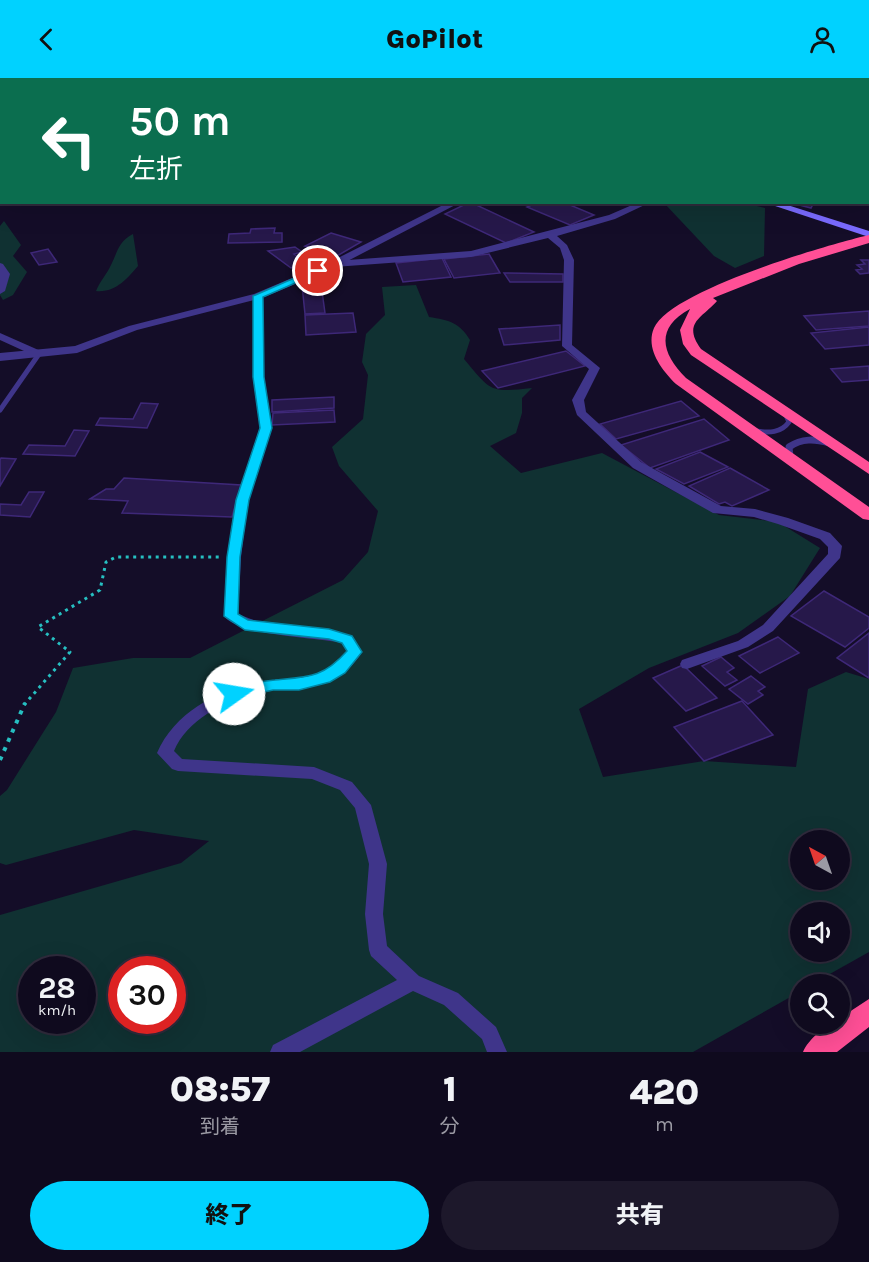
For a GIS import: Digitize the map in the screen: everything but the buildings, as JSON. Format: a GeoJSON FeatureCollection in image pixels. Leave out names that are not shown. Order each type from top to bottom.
{"type":"FeatureCollection","features":[{"type":"Feature","properties":{"kind":"highway"},"geometry":{"type":"LineString","coordinates":[[869,241],[715,298],[689,318],[686,334],[696,352],[869,469]]}},
{"type":"Feature","properties":{"kind":"highway"},"geometry":{"type":"LineString","coordinates":[[869,241],[712,292],[686,304],[665,321],[658,342],[666,366],[681,381],[869,515]]}},
{"type":"Feature","properties":{"kind":"highway"},"geometry":{"type":"LineString","coordinates":[[816,1052],[869,1011]]}},
{"type":"Feature","properties":{"kind":"main road"},"geometry":{"type":"LineString","coordinates":[[773,204],[869,234]]}},
{"type":"Feature","properties":{"kind":"street"},"geometry":{"type":"LineString","coordinates":[[0,357],[77,349],[133,328],[258,296],[334,264],[453,204]]}},
{"type":"Feature","properties":{"kind":"street"},"geometry":{"type":"LineString","coordinates":[[334,264],[471,254],[612,217],[642,204]]}},
{"type":"Feature","properties":{"kind":"street"},"geometry":{"type":"LineString","coordinates":[[550,235],[564,247],[569,260],[567,346],[595,368],[578,400],[581,413],[637,465],[718,510],[755,513],[783,521],[825,537],[835,546],[835,555],[768,628],[743,644],[687,664]]}},
{"type":"Feature","properties":{"kind":"street"},"geometry":{"type":"LineString","coordinates":[[0,266],[4,274],[0,291]]}},
{"type":"Feature","properties":{"kind":"street"},"geometry":{"type":"LineString","coordinates":[[258,296],[258,377],[266,428],[243,500],[234,557],[231,616],[245,625],[329,634],[347,639],[354,652],[340,669],[324,679],[299,685],[273,685],[234,694],[193,716],[168,742],[165,753],[178,765],[314,773],[346,786],[363,806],[378,864],[374,914],[378,950],[412,982],[451,999],[489,1033],[497,1052]]}},
{"type":"Feature","properties":{"kind":"street"},"geometry":{"type":"LineString","coordinates":[[0,336],[39,354]]}},
{"type":"Feature","properties":{"kind":"street"},"geometry":{"type":"LineString","coordinates":[[280,1052],[412,982]]}},
{"type":"Feature","properties":{"kind":"lane"},"geometry":{"type":"LineString","coordinates":[[0,410],[39,354]]}},
{"type":"Feature","properties":{"kind":"lane"},"geometry":{"type":"LineString","coordinates":[[742,425],[761,432],[781,431],[789,422],[782,411]]}},
{"type":"Feature","properties":{"kind":"lane"},"geometry":{"type":"LineString","coordinates":[[796,463],[788,451],[797,442],[817,440],[837,447]]}},
{"type":"Feature","properties":{"kind":"path"},"geometry":{"type":"LineString","coordinates":[[0,760],[26,700],[70,652],[38,627],[100,590],[106,562],[116,557],[234,557]]}},
{"type":"Feature","properties":{"kind":"green space"},"geometry":{"type":"Polygon","coordinates":[[[665,204],[749,204],[765,208],[764,256],[735,268],[714,256],[665,204]]]}},
{"type":"Feature","properties":{"kind":"green space"},"geometry":{"type":"Polygon","coordinates":[[[4,221],[21,245],[13,256],[27,272],[13,295],[3,300],[0,295],[0,226],[4,221]]]}},
{"type":"Feature","properties":{"kind":"green space"},"geometry":{"type":"Polygon","coordinates":[[[133,234],[138,266],[115,287],[96,291],[121,244],[133,234]]]}},
{"type":"Feature","properties":{"kind":"green space"},"geometry":{"type":"Polygon","coordinates":[[[416,285],[429,317],[453,323],[466,334],[470,340],[464,359],[486,384],[507,390],[532,388],[522,398],[522,413],[516,433],[490,446],[521,473],[602,453],[719,515],[778,522],[820,548],[790,596],[738,633],[649,668],[579,709],[603,777],[704,761],[796,767],[808,689],[846,672],[869,679],[869,952],[830,974],[790,974],[790,997],[693,1052],[0,1052],[0,915],[181,863],[209,841],[134,830],[6,865],[0,863],[0,796],[7,790],[56,712],[73,668],[133,658],[190,658],[343,580],[368,552],[378,511],[339,466],[332,447],[363,419],[368,375],[362,362],[366,334],[385,315],[382,287],[416,285]]]}},
{"type":"Feature","properties":{"kind":"route"},"geometry":{"type":"LineString","coordinates":[[234,694],[273,685],[299,685],[324,679],[340,669],[354,652],[347,639],[329,634],[262,625],[245,625],[231,616],[234,557],[243,500],[266,428],[258,377],[260,343],[258,296],[318,271]]}}]}
